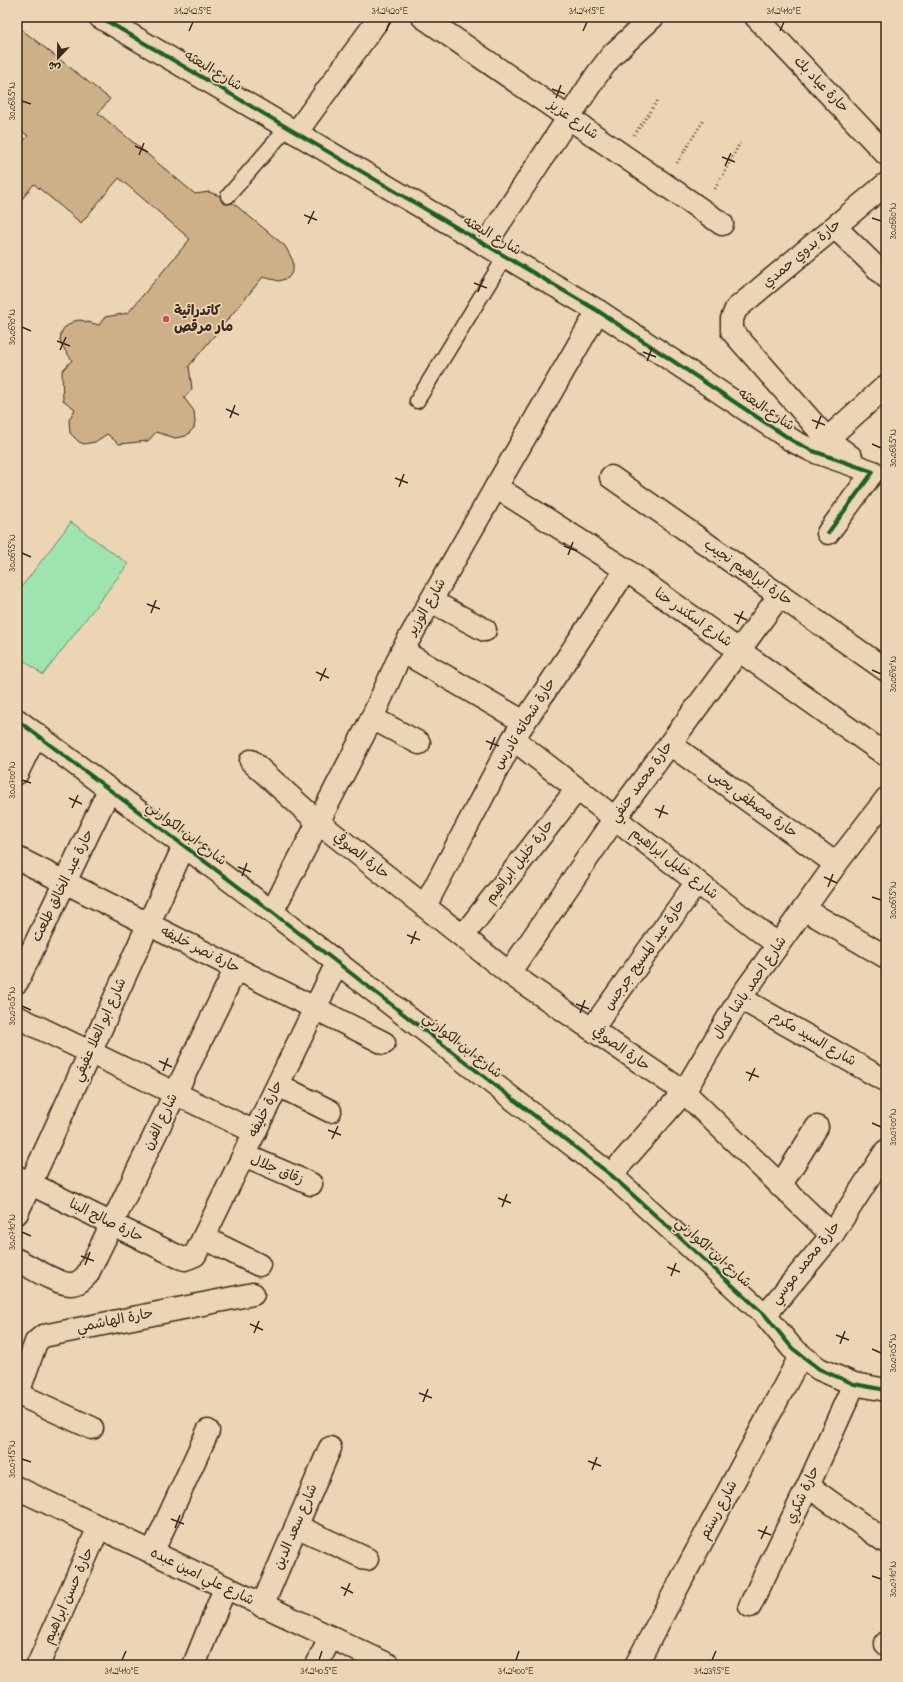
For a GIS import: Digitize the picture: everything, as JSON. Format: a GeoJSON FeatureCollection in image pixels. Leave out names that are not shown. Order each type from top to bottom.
{"type":"FeatureCollection","features":[{"type":"Feature","properties":{"kind":"street","name":"شارع البعثه"},"geometry":{"type":"LineString","coordinates":[[100,17],[598,311],[793,441],[820,445]]}},
{"type":"Feature","properties":{"kind":"street"},"geometry":{"type":"LineString","coordinates":[[292,130],[380,17]]}},
{"type":"Feature","properties":{"kind":"street","name":"شارع عزيز"},"geometry":{"type":"LineString","coordinates":[[423,17],[722,224]]}},
{"type":"Feature","properties":{"kind":"street"},"geometry":{"type":"LineString","coordinates":[[485,245],[568,117],[612,55],[653,17]]}},
{"type":"Feature","properties":{"kind":"street","name":"حارة عياد بك"},"geometry":{"type":"LineString","coordinates":[[756,17],[886,154]]}},
{"type":"Feature","properties":{"kind":"street","name":"حارة بدوي حمدي"},"geometry":{"type":"LineString","coordinates":[[820,445],[732,331],[732,319],[736,309],[886,184]]}},
{"type":"Feature","properties":{"kind":"street"},"geometry":{"type":"LineString","coordinates":[[835,227],[886,277]]}},
{"type":"Feature","properties":{"kind":"street","name":"شارع الوزير"},"geometry":{"type":"LineString","coordinates":[[272,912],[372,718],[402,651],[598,311]]}},
{"type":"Feature","properties":{"kind":"street"},"geometry":{"type":"LineString","coordinates":[[828,533],[879,476],[820,445],[886,386]]}},
{"type":"Feature","properties":{"kind":"street","name":"حارة ابراهيم نجيب"},"geometry":{"type":"LineString","coordinates":[[611,476],[886,670]]}},
{"type":"Feature","properties":{"kind":"street","name":"شارع اسكندر حنا"},"geometry":{"type":"LineString","coordinates":[[496,487],[626,570],[886,755]]}},
{"type":"Feature","properties":{"kind":"street","name":"حارة شحاته تادرس"},"geometry":{"type":"LineString","coordinates":[[425,906],[518,730],[626,570]]}},
{"type":"Feature","properties":{"kind":"street","name":"حارة محمد حنفي"},"geometry":{"type":"LineString","coordinates":[[509,972],[615,818],[780,595]]}},
{"type":"Feature","properties":{"kind":"street"},"geometry":{"type":"LineString","coordinates":[[431,601],[485,630]]}},
{"type":"Feature","properties":{"kind":"street","name":"شارع خليل ابراهيم"},"geometry":{"type":"LineString","coordinates":[[402,651],[518,730],[577,789],[778,945]]}},
{"type":"Feature","properties":{"kind":"street"},"geometry":{"type":"LineString","coordinates":[[372,718],[419,743]]}},
{"type":"Feature","properties":{"kind":"street","name":"شارع ابن الكوارني"},"geometry":{"type":"LineString","coordinates":[[17,720],[272,912],[611,1175],[765,1315],[792,1348],[819,1369],[854,1384],[886,1390]]}},
{"type":"Feature","properties":{"kind":"street"},"geometry":{"type":"LineString","coordinates":[[17,773],[36,734]]}},
{"type":"Feature","properties":{"kind":"street","name":"حارة مصطفى يحيى"},"geometry":{"type":"LineString","coordinates":[[670,744],[836,864]]}},
{"type":"Feature","properties":{"kind":"street","name":"حارة الصوفي"},"geometry":{"type":"LineString","coordinates":[[251,761],[318,822],[509,972],[684,1092],[832,1236]]}},
{"type":"Feature","properties":{"kind":"street","name":"حارة خليل ابراهيم"},"geometry":{"type":"LineString","coordinates":[[463,936],[577,789]]}},
{"type":"Feature","properties":{"kind":"street","name":"حارة عبد الخالق طلعت"},"geometry":{"type":"LineString","coordinates":[[17,982],[109,790]]}},
{"type":"Feature","properties":{"kind":"street","name":"شارع احمد باشا كمال"},"geometry":{"type":"LineString","coordinates":[[611,1175],[684,1092],[740,998],[836,864],[886,799]]}},
{"type":"Feature","properties":{"kind":"street","name":"شارع ابو العلا عفيفي"},"geometry":{"type":"LineString","coordinates":[[17,1213],[24,1180],[90,1052],[184,846]]}},
{"type":"Feature","properties":{"kind":"street","name":"حارة نصر خليفه"},"geometry":{"type":"LineString","coordinates":[[17,858],[384,1042]]}},
{"type":"Feature","properties":{"kind":"street","name":"حارة عبد المسيح جرجس"},"geometry":{"type":"LineString","coordinates":[[592,1029],[697,882]]}},
{"type":"Feature","properties":{"kind":"street"},"geometry":{"type":"LineString","coordinates":[[804,909],[886,957]]}},
{"type":"Feature","properties":{"kind":"street","name":"حارة خليفه"},"geometry":{"type":"LineString","coordinates":[[200,1246],[337,963]]}},
{"type":"Feature","properties":{"kind":"street","name":"شارع الفرن"},"geometry":{"type":"LineString","coordinates":[[17,1260],[62,1283],[76,1284],[87,1275],[236,968]]}},
{"type":"Feature","properties":{"kind":"street","name":"شارع السيد مكرم"},"geometry":{"type":"LineString","coordinates":[[740,998],[886,1081]]}},
{"type":"Feature","properties":{"kind":"street"},"geometry":{"type":"LineString","coordinates":[[17,1017],[255,1132]]}},
{"type":"Feature","properties":{"kind":"street"},"geometry":{"type":"LineString","coordinates":[[278,1085],[330,1111]]}},
{"type":"Feature","properties":{"kind":"street"},"geometry":{"type":"LineString","coordinates":[[780,1186],[817,1127]]}},
{"type":"Feature","properties":{"kind":"street","name":"حارة محمد موسي"},"geometry":{"type":"LineString","coordinates":[[765,1315],[832,1236],[886,1151]]}},
{"type":"Feature","properties":{"kind":"street","name":"زقاق جلال"},"geometry":{"type":"LineString","coordinates":[[244,1155],[311,1184]]}},
{"type":"Feature","properties":{"kind":"street","name":"حارة صالح البنا"},"geometry":{"type":"LineString","coordinates":[[24,1180],[185,1259],[200,1246]]}},
{"type":"Feature","properties":{"kind":"street"},"geometry":{"type":"LineString","coordinates":[[200,1246],[259,1265]]}},
{"type":"Feature","properties":{"kind":"street","name":"حارة الهاشمي"},"geometry":{"type":"LineString","coordinates":[[17,1395],[36,1342],[43,1336],[253,1294]]}},
{"type":"Feature","properties":{"kind":"street","name":"شارع رستم"},"geometry":{"type":"LineString","coordinates":[[636,1665],[802,1355]]}},
{"type":"Feature","properties":{"kind":"street","name":"حارة شكري"},"geometry":{"type":"LineString","coordinates":[[750,1606],[808,1486],[854,1384]]}},
{"type":"Feature","properties":{"kind":"street"},"geometry":{"type":"LineString","coordinates":[[17,1395],[92,1428]]}},
{"type":"Feature","properties":{"kind":"street"},"geometry":{"type":"LineString","coordinates":[[152,1553],[208,1430]]}},
{"type":"Feature","properties":{"kind":"street","name":"شارع سعد الدين"},"geometry":{"type":"LineString","coordinates":[[262,1606],[330,1448]]}},
{"type":"Feature","properties":{"kind":"street"},"geometry":{"type":"LineString","coordinates":[[808,1486],[886,1542]]}},
{"type":"Feature","properties":{"kind":"street","name":"شارع علي امين عبده"},"geometry":{"type":"LineString","coordinates":[[17,1488],[262,1606],[389,1665]]}},
{"type":"Feature","properties":{"kind":"street"},"geometry":{"type":"LineString","coordinates":[[296,1526],[367,1559]]}},
{"type":"Feature","properties":{"kind":"street","name":"حارة حسن ابراهيم"},"geometry":{"type":"LineString","coordinates":[[38,1665],[99,1527]]}},
{"type":"Feature","properties":{"kind":"street"},"geometry":{"type":"LineString","coordinates":[[194,1665],[225,1588]]}},
{"type":"Feature","properties":{"kind":"street"},"geometry":{"type":"LineString","coordinates":[[317,1665],[330,1638]]}},
{"type":"Feature","properties":{"kind":"lane"},"geometry":{"type":"LineString","coordinates":[[228,196],[292,130]]}},
{"type":"Feature","properties":{"kind":"lane"},"geometry":{"type":"LineString","coordinates":[[417,401],[505,257]]}},
{"type":"Feature","properties":{"kind":"path"},"geometry":{"type":"LineString","coordinates":[[258,17],[263,20]]}},
{"type":"Feature","properties":{"kind":"path"},"geometry":{"type":"LineString","coordinates":[[621,154],[658,100]]}},
{"type":"Feature","properties":{"kind":"path"},"geometry":{"type":"LineString","coordinates":[[665,184],[703,122]]}},
{"type":"Feature","properties":{"kind":"path"},"geometry":{"type":"LineString","coordinates":[[703,211],[740,143]]}},
{"type":"Feature","properties":{"kind":"green space"},"geometry":{"type":"Polygon","coordinates":[[[71,522],[128,564],[43,675],[17,655],[17,593],[71,522]]]}},
{"type":"Feature","properties":{"kind":"building","name":"كاتدرائية مار مرقص"},"geometry":{"type":"Polygon","coordinates":[[[17,26],[110,99],[98,113],[195,194],[209,192],[220,196],[222,202],[226,204],[233,203],[285,246],[293,261],[293,271],[288,278],[279,281],[263,277],[189,366],[192,389],[184,398],[194,411],[195,422],[194,428],[186,436],[175,438],[156,432],[148,441],[119,444],[107,434],[95,442],[84,444],[79,442],[70,433],[69,420],[75,409],[63,400],[62,371],[72,360],[62,346],[60,340],[61,333],[64,328],[74,321],[80,320],[99,325],[105,317],[128,313],[190,239],[119,178],[81,223],[34,184],[17,205],[17,149],[28,136],[17,127],[17,26]]]}},
{"type":"Feature","properties":{"kind":"cycle path"},"geometry":{"type":"LineString","coordinates":[[100,17],[598,311],[793,441],[813,451],[873,472],[828,533]]}},
{"type":"Feature","properties":{"kind":"cycle path"},"geometry":{"type":"LineString","coordinates":[[17,720],[272,912],[611,1175],[765,1315],[792,1348],[819,1369],[854,1384],[886,1390]]}},
{"type":"Feature","properties":{"kind":"place","name":"كاتدرائية مار مرقص"},"geometry":{"type":"Point","coordinates":[166,319]}}]}
